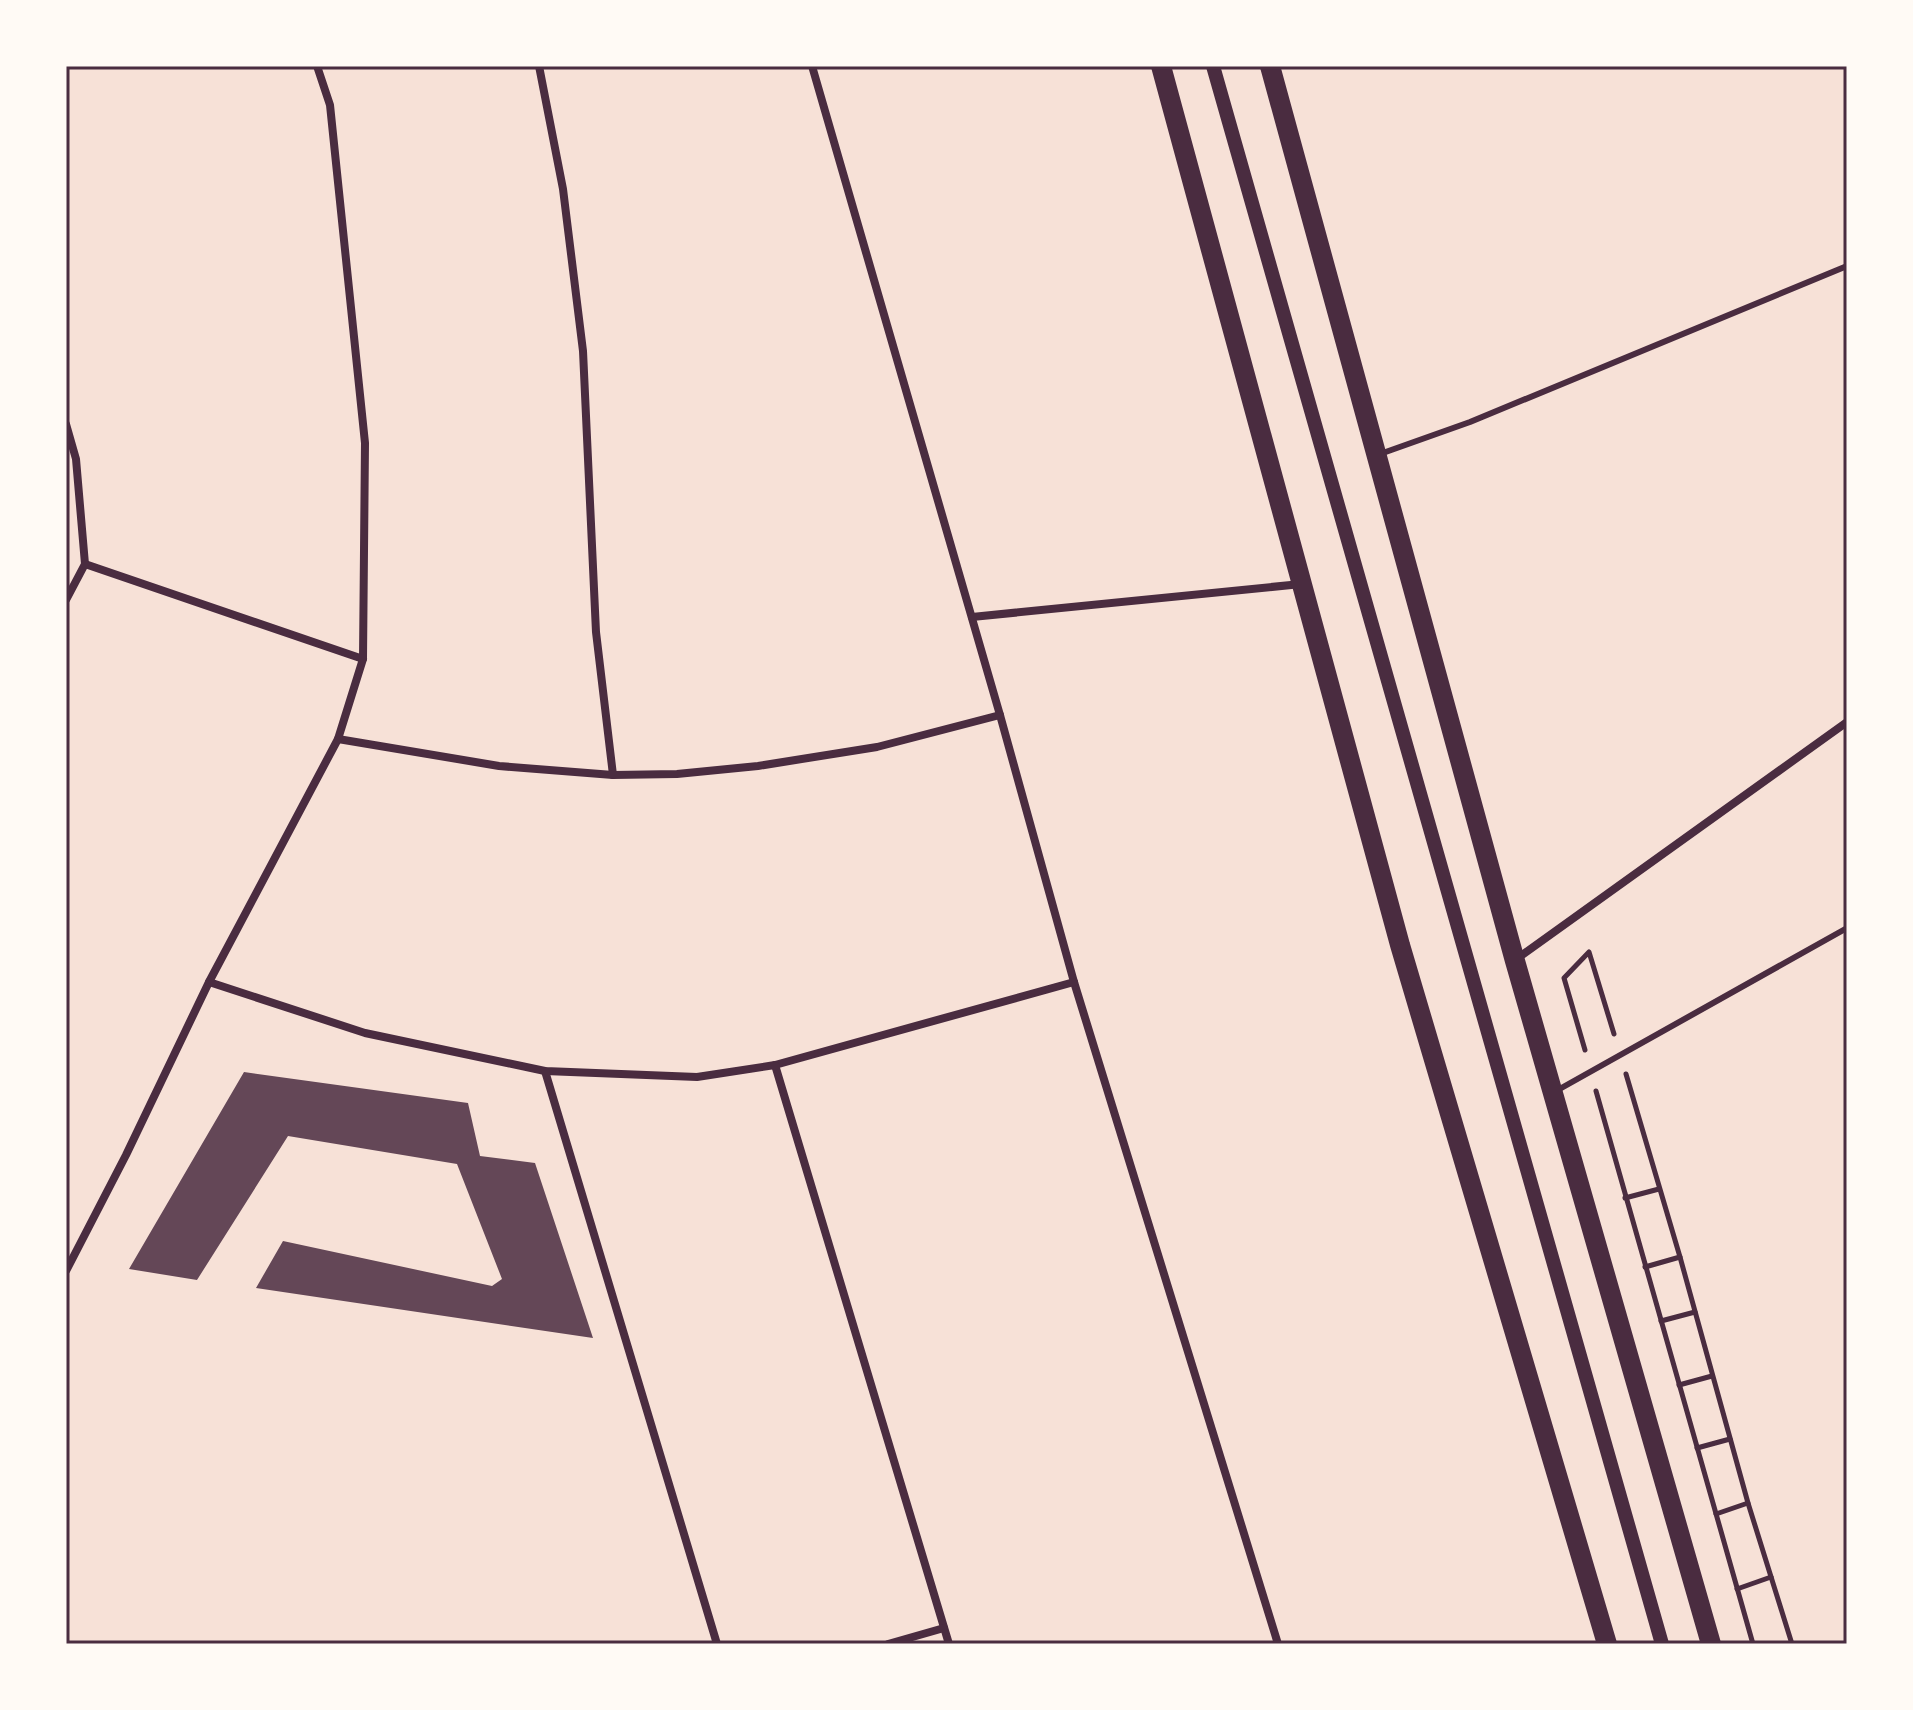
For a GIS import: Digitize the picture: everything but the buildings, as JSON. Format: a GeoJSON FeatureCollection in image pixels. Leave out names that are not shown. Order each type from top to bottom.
{"type":"FeatureCollection","features":[{"type":"Feature","properties":{"kind":"main road"},"geometry":{"type":"LineString","coordinates":[[1161,66],[1400,945],[1607,1644]]}},
{"type":"Feature","properties":{"kind":"main road"},"geometry":{"type":"LineString","coordinates":[[1270,66],[1515,961],[1711,1644]]}},
{"type":"Feature","properties":{"kind":"street"},"geometry":{"type":"LineString","coordinates":[[66,1271],[209,982],[338,739],[363,659],[365,443],[330,105],[317,66]]}},
{"type":"Feature","properties":{"kind":"street"},"geometry":{"type":"LineString","coordinates":[[539,66],[563,189],[583,351],[596,632],[613,775]]}},
{"type":"Feature","properties":{"kind":"street"},"geometry":{"type":"LineString","coordinates":[[812,66],[1074,982],[1278,1644]]}},
{"type":"Feature","properties":{"kind":"street"},"geometry":{"type":"LineString","coordinates":[[1213,66],[1662,1644]]}},
{"type":"Feature","properties":{"kind":"street"},"geometry":{"type":"LineString","coordinates":[[66,424],[76,459],[85,564],[66,600]]}},
{"type":"Feature","properties":{"kind":"street"},"geometry":{"type":"LineString","coordinates":[[66,463],[76,459]]}},
{"type":"Feature","properties":{"kind":"street"},"geometry":{"type":"LineString","coordinates":[[85,564],[363,659]]}},
{"type":"Feature","properties":{"kind":"street"},"geometry":{"type":"LineString","coordinates":[[972,617],[1301,584]]}},
{"type":"Feature","properties":{"kind":"street"},"geometry":{"type":"LineString","coordinates":[[338,739],[499,766],[613,775],[677,774],[758,766],[877,747],[1000,715]]}},
{"type":"Feature","properties":{"kind":"street"},"geometry":{"type":"LineString","coordinates":[[1515,961],[1847,722]]}},
{"type":"Feature","properties":{"kind":"street"},"geometry":{"type":"LineString","coordinates":[[209,982],[365,1033],[545,1071],[697,1077],[775,1065],[1074,982]]}},
{"type":"Feature","properties":{"kind":"street"},"geometry":{"type":"LineString","coordinates":[[775,1065],[949,1644]]}},
{"type":"Feature","properties":{"kind":"street"},"geometry":{"type":"LineString","coordinates":[[545,1071],[717,1644]]}},
{"type":"Feature","properties":{"kind":"street"},"geometry":{"type":"LineString","coordinates":[[888,1644],[944,1628]]}},
{"type":"Feature","properties":{"kind":"lane"},"geometry":{"type":"LineString","coordinates":[[1376,455],[1470,422],[1847,266]]}},
{"type":"Feature","properties":{"kind":"lane"},"geometry":{"type":"LineString","coordinates":[[1553,1093],[1847,928]]}},
{"type":"Feature","properties":{"kind":"path"},"geometry":{"type":"LineString","coordinates":[[1753,1644],[1564,978],[1589,952],[1680,1257],[1748,1503],[1792,1644]]}},
{"type":"Feature","properties":{"kind":"path"},"geometry":{"type":"LineString","coordinates":[[1625,1198],[1659,1189]]}},
{"type":"Feature","properties":{"kind":"path"},"geometry":{"type":"LineString","coordinates":[[1645,1267],[1680,1257]]}},
{"type":"Feature","properties":{"kind":"path"},"geometry":{"type":"LineString","coordinates":[[1660,1321],[1695,1312]]}},
{"type":"Feature","properties":{"kind":"path"},"geometry":{"type":"LineString","coordinates":[[1679,1385],[1712,1376]]}},
{"type":"Feature","properties":{"kind":"path"},"geometry":{"type":"LineString","coordinates":[[1697,1448],[1730,1439]]}},
{"type":"Feature","properties":{"kind":"path"},"geometry":{"type":"LineString","coordinates":[[1716,1514],[1748,1503]]}},
{"type":"Feature","properties":{"kind":"path"},"geometry":{"type":"LineString","coordinates":[[1737,1589],[1771,1577]]}}]}
